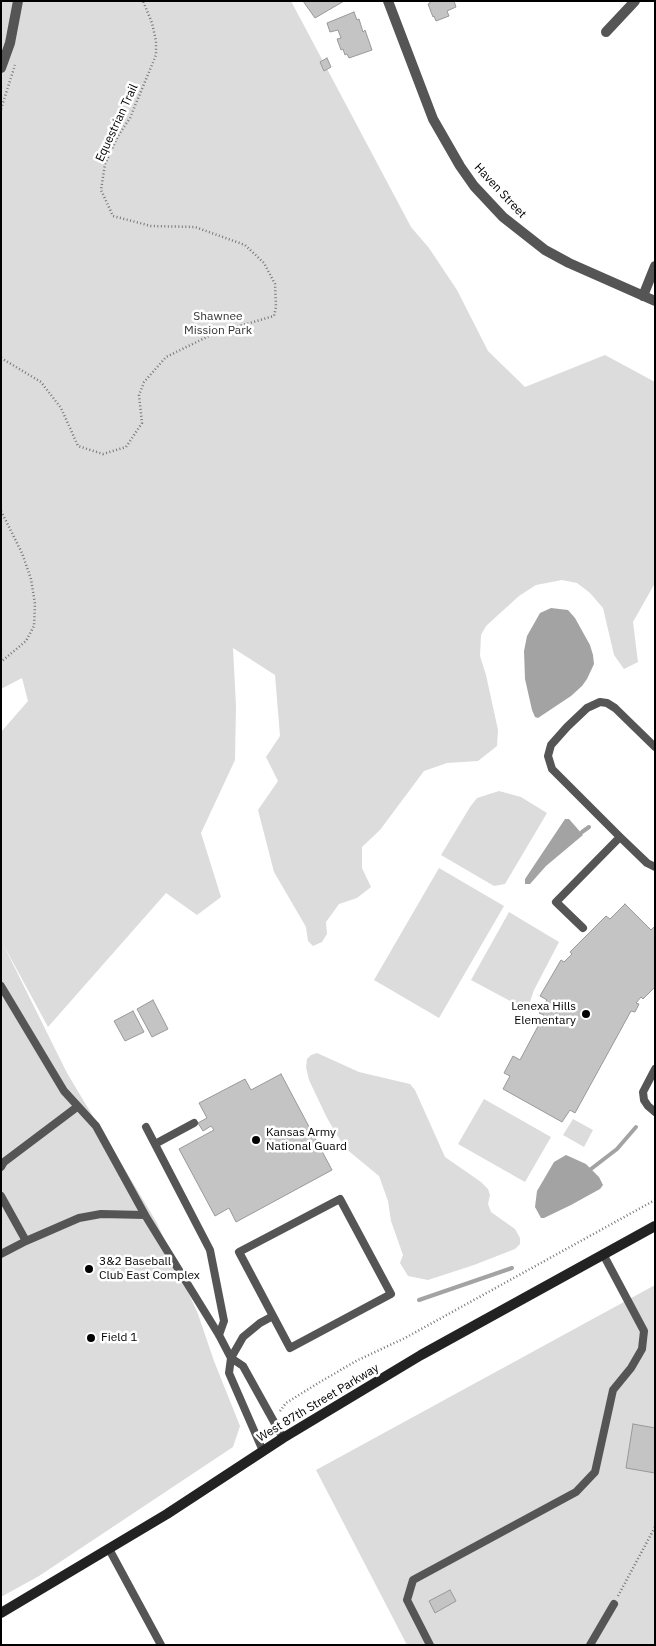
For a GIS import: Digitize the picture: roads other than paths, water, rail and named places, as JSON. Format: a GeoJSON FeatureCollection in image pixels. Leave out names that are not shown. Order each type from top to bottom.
{"type":"FeatureCollection","features":[{"type":"Feature","properties":{"kind":"main road","name":"West 87th Street Parkway"},"geometry":{"type":"LineString","coordinates":[[1,1613],[167,1514],[283,1438],[467,1328],[655,1226]]}},
{"type":"Feature","properties":{"kind":"street"},"geometry":{"type":"LineString","coordinates":[[1,68],[10,43],[18,1]]}},
{"type":"Feature","properties":{"kind":"street","name":"Haven Street"},"geometry":{"type":"LineString","coordinates":[[388,1],[433,119],[460,166],[474,186],[503,217],[545,250],[655,302]]}},
{"type":"Feature","properties":{"kind":"street"},"geometry":{"type":"LineString","coordinates":[[606,32],[635,1]]}},
{"type":"Feature","properties":{"kind":"street"},"geometry":{"type":"LineString","coordinates":[[643,296],[655,266]]}},
{"type":"Feature","properties":{"kind":"lane"},"geometry":{"type":"LineString","coordinates":[[655,747],[615,708],[607,703],[600,702],[587,708],[551,744],[548,756],[552,769],[647,863],[655,867]]}},
{"type":"Feature","properties":{"kind":"lane"},"geometry":{"type":"LineString","coordinates":[[583,928],[556,902],[620,837]]}},
{"type":"Feature","properties":{"kind":"lane"},"geometry":{"type":"LineString","coordinates":[[1,986],[64,1092],[96,1126],[145,1215],[219,1335],[231,1358],[243,1366],[283,1438]]}},
{"type":"Feature","properties":{"kind":"lane"},"geometry":{"type":"LineString","coordinates":[[655,1069],[643,1092],[644,1100],[655,1112]]}},
{"type":"Feature","properties":{"kind":"lane"},"geometry":{"type":"LineString","coordinates":[[1,1167],[4,1162],[77,1107]]}},
{"type":"Feature","properties":{"kind":"lane"},"geometry":{"type":"LineString","coordinates":[[155,1144],[194,1123]]}},
{"type":"Feature","properties":{"kind":"lane"},"geometry":{"type":"LineString","coordinates":[[146,1128],[210,1250],[224,1321],[219,1335]]}},
{"type":"Feature","properties":{"kind":"lane"},"geometry":{"type":"LineString","coordinates":[[1,1196],[26,1241]]}},
{"type":"Feature","properties":{"kind":"lane"},"geometry":{"type":"LineString","coordinates":[[340,1199],[391,1294],[290,1348],[273,1316],[239,1252],[340,1199]]}},
{"type":"Feature","properties":{"kind":"lane"},"geometry":{"type":"LineString","coordinates":[[1,1254],[79,1218],[101,1214],[145,1215]]}},
{"type":"Feature","properties":{"kind":"lane"},"geometry":{"type":"LineString","coordinates":[[430,1645],[407,1600],[412,1580],[576,1492],[595,1472],[613,1390],[631,1368],[642,1349],[644,1331],[603,1254]]}},
{"type":"Feature","properties":{"kind":"lane"},"geometry":{"type":"LineString","coordinates":[[264,1451],[229,1373],[231,1358],[243,1337],[273,1316]]}},
{"type":"Feature","properties":{"kind":"lane"},"geometry":{"type":"LineString","coordinates":[[108,1549],[161,1645]]}},
{"type":"Feature","properties":{"kind":"lane"},"geometry":{"type":"LineString","coordinates":[[590,1645],[614,1604]]}},
{"type":"Feature","properties":{"kind":"waterway"},"geometry":{"type":"LineString","coordinates":[[582,832],[589,827]]}},
{"type":"Feature","properties":{"kind":"waterway"},"geometry":{"type":"LineString","coordinates":[[591,1169],[617,1149],[636,1127]]}},
{"type":"Feature","properties":{"kind":"waterway"},"geometry":{"type":"LineString","coordinates":[[419,1300],[512,1268]]}},
{"type":"Feature","properties":{"kind":"place","name":"Lenexa Hills Elementary"},"geometry":{"type":"Point","coordinates":[586,1014]}},
{"type":"Feature","properties":{"kind":"place","name":"Kansas Army National Guard"},"geometry":{"type":"Point","coordinates":[256,1140]}},
{"type":"Feature","properties":{"kind":"place","name":"3&2 Baseball Club East Complex"},"geometry":{"type":"Point","coordinates":[89,1269]}},
{"type":"Feature","properties":{"kind":"place","name":"Field 1"},"geometry":{"type":"Point","coordinates":[91,1338]}},
{"type":"Feature","properties":{"kind":"park label","name":"Shawnee Mission Park"},"geometry":{"type":"Point","coordinates":[218,324]}}]}
